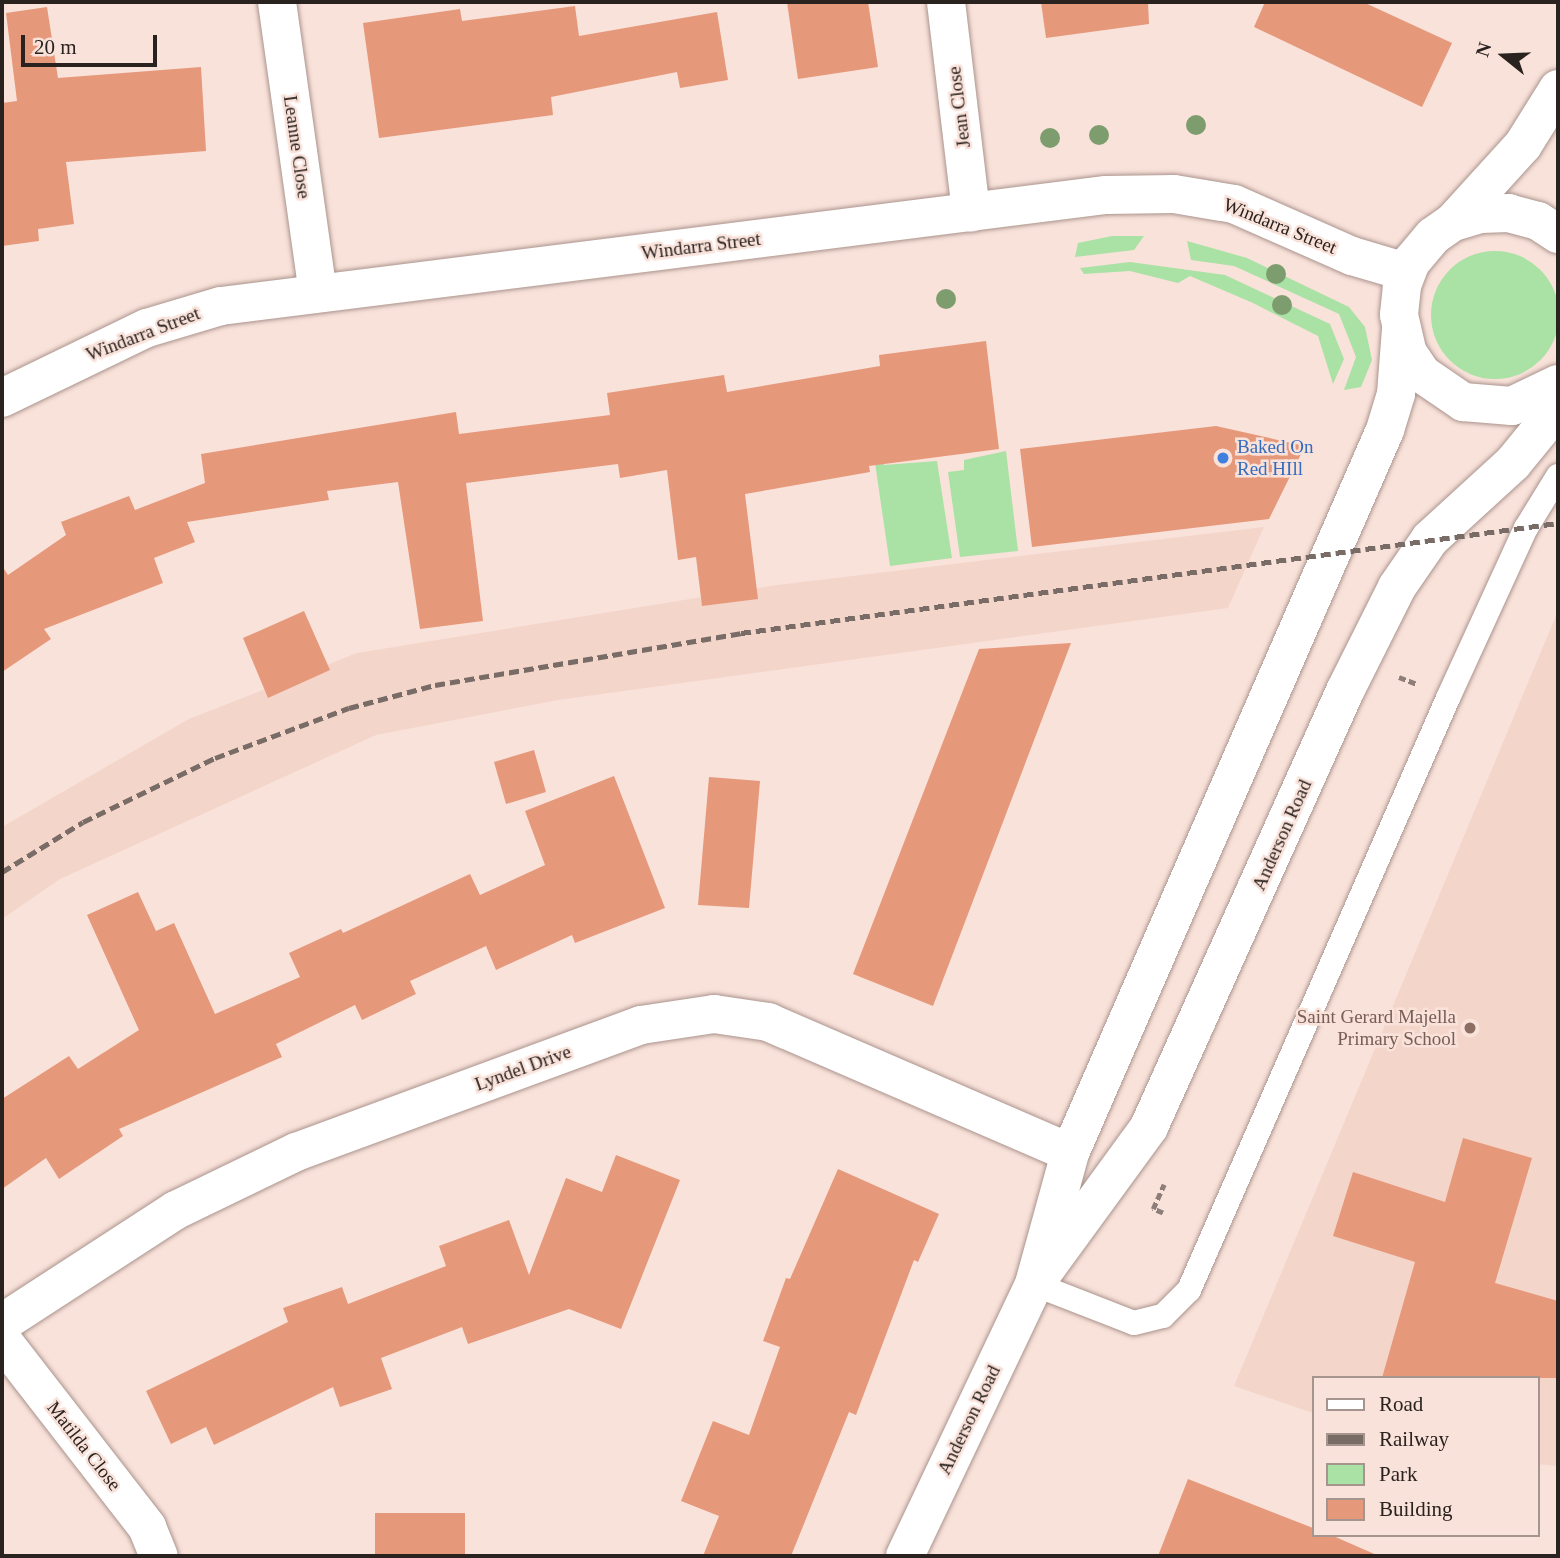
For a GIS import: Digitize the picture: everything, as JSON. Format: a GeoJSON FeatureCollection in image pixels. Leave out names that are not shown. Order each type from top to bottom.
{"type":"FeatureCollection","features":[{"type":"Feature","properties":{"kind":"street","name":"Leanne Close"},"geometry":{"type":"LineString","coordinates":[[277,2],[318,293]]}},
{"type":"Feature","properties":{"kind":"street","name":"Jean Close"},"geometry":{"type":"LineString","coordinates":[[946,2],[971,213]]}},
{"type":"Feature","properties":{"kind":"street"},"geometry":{"type":"LineString","coordinates":[[1406,272],[1425,244],[1453,222],[1523,145],[1558,89]]}},
{"type":"Feature","properties":{"kind":"street","name":"Windarra Street"},"geometry":{"type":"LineString","coordinates":[[2,398],[147,328],[221,306],[1124,194],[1201,197],[1255,211],[1352,256],[1406,272]]}},
{"type":"Feature","properties":{"kind":"street"},"geometry":{"type":"LineString","coordinates":[[1453,222],[1480,214],[1509,213],[1538,221],[1558,234]]}},
{"type":"Feature","properties":{"kind":"street","name":"Anderson Road"},"geometry":{"type":"LineString","coordinates":[[905,1556],[1034,1284],[1070,1153],[1385,430],[1396,394],[1401,329],[1399,301],[1406,272]]}},
{"type":"Feature","properties":{"kind":"street"},"geometry":{"type":"LineString","coordinates":[[1401,329],[1408,353],[1422,374],[1463,402],[1512,407],[1558,384]]}},
{"type":"Feature","properties":{"kind":"street","name":"Anderson Road"},"geometry":{"type":"LineString","coordinates":[[1034,1284],[1119,1174],[1160,1107],[1349,681],[1397,586],[1430,539],[1513,463],[1558,408]]}},
{"type":"Feature","properties":{"kind":"street","name":"Lyndel Drive"},"geometry":{"type":"LineString","coordinates":[[2,1323],[176,1210],[296,1152],[641,1025],[714,1013],[768,1022],[1119,1174]]}},
{"type":"Feature","properties":{"kind":"street","name":"Matilda Close"},"geometry":{"type":"LineString","coordinates":[[2,1340],[147,1528],[159,1556]]}},
{"type":"Feature","properties":{"kind":"lane"},"geometry":{"type":"LineString","coordinates":[[1034,1284],[1134,1323],[1163,1316],[1189,1290],[1454,685],[1526,528],[1558,476]]}},
{"type":"Feature","properties":{"kind":"shaded area"},"geometry":{"type":"Polygon","coordinates":[[[1264,527],[1228,608],[558,700],[376,735],[60,879],[2,919],[2,827],[189,719],[357,653],[777,585],[1264,527]]]}},
{"type":"Feature","properties":{"kind":"shaded area","name":"Saint Gerard Majella Primary School"},"geometry":{"type":"Polygon","coordinates":[[[1558,611],[1558,1466],[1539,1464],[1539,1376],[1312,1376],[1312,1413],[1234,1386],[1558,611]]]}},
{"type":"Feature","properties":{"kind":"green space"},"geometry":{"type":"Polygon","coordinates":[[[1112,236],[1144,236],[1134,250],[1075,257],[1078,243],[1112,236]]]}},
{"type":"Feature","properties":{"kind":"green space"},"geometry":{"type":"Polygon","coordinates":[[[1187,241],[1247,258],[1349,307],[1365,327],[1372,360],[1361,387],[1344,390],[1356,357],[1339,314],[1234,266],[1191,260],[1187,241]]]}},
{"type":"Feature","properties":{"kind":"green space"},"geometry":{"type":"Polygon","coordinates":[[[1495,251],[1520,255],[1541,269],[1555,290],[1559,315],[1555,340],[1541,361],[1520,375],[1495,379],[1470,375],[1449,361],[1435,340],[1431,315],[1435,290],[1449,269],[1470,255],[1495,251]]]}},
{"type":"Feature","properties":{"kind":"green space"},"geometry":{"type":"Polygon","coordinates":[[[1130,262],[1225,275],[1330,324],[1344,359],[1333,384],[1318,336],[1253,303],[1190,276],[1178,283],[1130,271],[1084,274],[1080,268],[1130,262]]]}},
{"type":"Feature","properties":{"kind":"green space"},"geometry":{"type":"Polygon","coordinates":[[[869,385],[884,465],[937,461],[952,558],[890,566],[864,387],[869,385]]]}},
{"type":"Feature","properties":{"kind":"green space"},"geometry":{"type":"Polygon","coordinates":[[[1006,451],[1018,551],[960,557],[948,472],[964,470],[964,460],[1006,451]]]}},
{"type":"Feature","properties":{"kind":"building"},"geometry":{"type":"Polygon","coordinates":[[[787,2],[868,2],[878,67],[798,79],[787,2]]]}},
{"type":"Feature","properties":{"kind":"building"},"geometry":{"type":"Polygon","coordinates":[[[1041,2],[1148,2],[1149,24],[1046,38],[1041,2]]]}},
{"type":"Feature","properties":{"kind":"building"},"geometry":{"type":"Polygon","coordinates":[[[1265,2],[1363,2],[1452,43],[1422,107],[1254,27],[1265,2]]]}},
{"type":"Feature","properties":{"kind":"building"},"geometry":{"type":"Polygon","coordinates":[[[575,6],[579,36],[717,12],[728,80],[680,88],[677,72],[551,97],[553,115],[379,138],[363,23],[460,9],[462,21],[575,6]]]}},
{"type":"Feature","properties":{"kind":"building"},"geometry":{"type":"Polygon","coordinates":[[[47,7],[58,78],[201,67],[206,151],[66,162],[74,224],[38,229],[39,241],[2,246],[2,103],[17,101],[6,13],[47,7]]]}},
{"type":"Feature","properties":{"kind":"building"},"geometry":{"type":"Polygon","coordinates":[[[986,341],[999,449],[869,466],[870,472],[745,494],[758,599],[702,606],[696,557],[678,560],[667,470],[620,478],[618,464],[466,483],[483,621],[420,629],[398,482],[327,491],[329,500],[187,522],[195,542],[154,558],[163,583],[44,629],[51,639],[2,672],[2,566],[8,575],[66,535],[61,522],[129,496],[135,510],[205,483],[201,454],[456,412],[459,434],[610,415],[607,393],[724,375],[727,392],[880,366],[879,355],[986,341]]]}},
{"type":"Feature","properties":{"kind":"building"},"geometry":{"type":"Polygon","coordinates":[[[1216,426],[1305,446],[1269,519],[1032,547],[1020,449],[1216,426]]]}},
{"type":"Feature","properties":{"kind":"building"},"geometry":{"type":"Polygon","coordinates":[[[304,611],[330,670],[268,698],[243,638],[304,611]]]}},
{"type":"Feature","properties":{"kind":"building"},"geometry":{"type":"Polygon","coordinates":[[[1071,643],[933,1006],[853,974],[979,649],[1071,643]]]}},
{"type":"Feature","properties":{"kind":"building"},"geometry":{"type":"Polygon","coordinates":[[[534,750],[546,792],[506,804],[494,762],[534,750]]]}},
{"type":"Feature","properties":{"kind":"building"},"geometry":{"type":"Polygon","coordinates":[[[614,776],[665,908],[575,943],[572,935],[496,970],[486,946],[410,981],[416,994],[362,1020],[355,1005],[276,1044],[282,1057],[119,1129],[123,1136],[59,1179],[46,1158],[2,1189],[2,1099],[69,1056],[78,1069],[139,1030],[87,915],[138,892],[156,931],[174,923],[215,1014],[300,977],[289,953],[341,929],[343,933],[470,874],[480,895],[545,865],[525,811],[614,776]]]}},
{"type":"Feature","properties":{"kind":"building"},"geometry":{"type":"Polygon","coordinates":[[[709,777],[760,781],[749,908],[698,905],[709,777]]]}},
{"type":"Feature","properties":{"kind":"building"},"geometry":{"type":"Polygon","coordinates":[[[1463,1138],[1532,1158],[1495,1283],[1558,1301],[1558,1378],[1383,1376],[1415,1262],[1333,1236],[1353,1172],[1445,1202],[1463,1138]]]}},
{"type":"Feature","properties":{"kind":"building"},"geometry":{"type":"Polygon","coordinates":[[[616,1155],[680,1180],[621,1329],[569,1309],[468,1344],[462,1327],[381,1358],[392,1389],[340,1407],[333,1387],[214,1445],[206,1427],[171,1444],[146,1391],[288,1322],[283,1308],[342,1287],[348,1304],[446,1266],[439,1246],[509,1220],[529,1275],[566,1178],[602,1192],[616,1155]]]}},
{"type":"Feature","properties":{"kind":"building"},"geometry":{"type":"Polygon","coordinates":[[[838,1169],[939,1214],[918,1262],[914,1260],[856,1415],[849,1412],[791,1556],[703,1556],[719,1516],[681,1501],[713,1421],[749,1435],[780,1347],[763,1341],[786,1278],[790,1279],[838,1169]]]}},
{"type":"Feature","properties":{"kind":"building"},"geometry":{"type":"Polygon","coordinates":[[[1188,1479],[1312,1528],[1312,1537],[1336,1537],[1379,1556],[1158,1556],[1188,1479]]]}},
{"type":"Feature","properties":{"kind":"building"},"geometry":{"type":"Polygon","coordinates":[[[375,1513],[465,1513],[465,1556],[375,1556],[375,1513]]]}},
{"type":"Feature","properties":{"kind":"railway"},"geometry":{"type":"LineString","coordinates":[[2,872],[83,822],[215,758],[349,708],[435,685],[741,633],[1558,523]]}},
{"type":"Feature","properties":{"kind":"place","name":"Baked On Red HIll"},"geometry":{"type":"Point","coordinates":[1223,458]}},
{"type":"Feature","properties":{"kind":"place","name":"Saint Gerard Majella Primary School"},"geometry":{"type":"Point","coordinates":[1470,1028]}}]}
